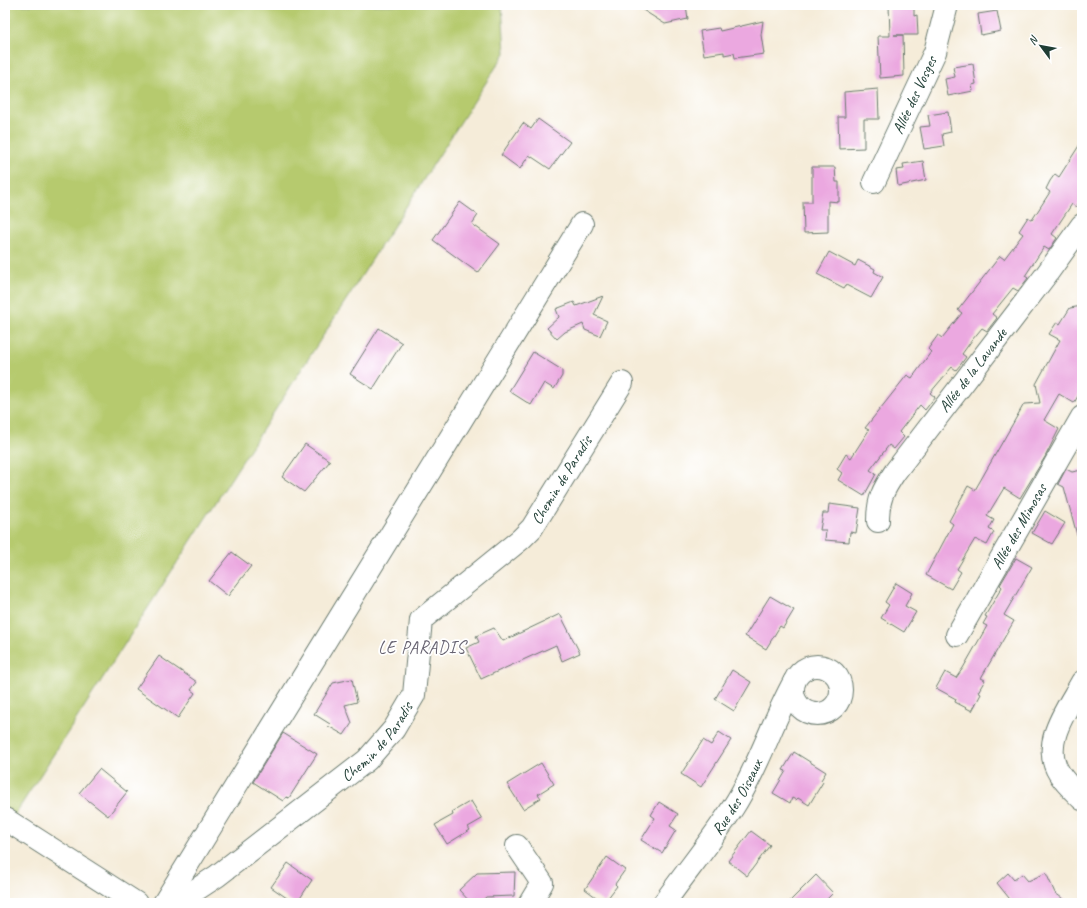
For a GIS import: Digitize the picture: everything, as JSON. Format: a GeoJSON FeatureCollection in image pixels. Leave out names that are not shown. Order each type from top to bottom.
{"type":"FeatureCollection","features":[{"type":"Feature","properties":{"kind":"street","name":"Allée des Vosges"},"geometry":{"type":"LineString","coordinates":[[874,182],[935,52],[947,5]]}},
{"type":"Feature","properties":{"kind":"street"},"geometry":{"type":"LineString","coordinates":[[164,903],[582,224]]}},
{"type":"Feature","properties":{"kind":"street","name":"Allée de la Lavande"},"geometry":{"type":"LineString","coordinates":[[878,521],[878,505],[882,491],[895,472],[1046,275],[1082,224]]}},
{"type":"Feature","properties":{"kind":"street","name":"Chemin de Paradis"},"geometry":{"type":"LineString","coordinates":[[176,903],[216,876],[368,760],[389,734],[414,695],[421,620],[521,539],[532,528],[622,383]]}},
{"type":"Feature","properties":{"kind":"street","name":"Allée des Mimosas"},"geometry":{"type":"LineString","coordinates":[[957,635],[1082,417]]}},
{"type":"Feature","properties":{"kind":"street","name":"Rue des Oiseaux"},"geometry":{"type":"LineString","coordinates":[[664,903],[737,800],[749,778],[779,710],[794,682]]}},
{"type":"Feature","properties":{"kind":"street"},"geometry":{"type":"LineString","coordinates":[[1082,682],[1056,730],[1053,746],[1054,761],[1058,772],[1082,799]]}},
{"type":"Feature","properties":{"kind":"street"},"geometry":{"type":"LineString","coordinates":[[5,819],[136,903]]}},
{"type":"Feature","properties":{"kind":"street"},"geometry":{"type":"LineString","coordinates":[[517,846],[542,883],[530,903]]}},
{"type":"Feature","properties":{"kind":"green space"},"geometry":{"type":"Polygon","coordinates":[[[5,5],[502,5],[505,53],[14,816],[5,810],[5,5]]]}},
{"type":"Feature","properties":{"kind":"building"},"geometry":{"type":"Polygon","coordinates":[[[635,5],[686,5],[688,19],[665,24],[635,5]]]}},
{"type":"Feature","properties":{"kind":"building"},"geometry":{"type":"Polygon","coordinates":[[[889,5],[914,5],[914,16],[917,15],[918,35],[903,35],[904,76],[880,78],[878,36],[890,36],[889,5]]]}},
{"type":"Feature","properties":{"kind":"building"},"geometry":{"type":"Polygon","coordinates":[[[997,11],[1001,31],[981,35],[978,14],[997,11]]]}},
{"type":"Feature","properties":{"kind":"building"},"geometry":{"type":"Polygon","coordinates":[[[763,21],[761,35],[764,54],[735,58],[734,53],[724,55],[724,52],[704,55],[700,31],[719,28],[720,31],[763,21]]]}},
{"type":"Feature","properties":{"kind":"building"},"geometry":{"type":"Polygon","coordinates":[[[973,64],[976,84],[972,85],[973,91],[948,96],[945,79],[955,77],[953,67],[973,64]]]}},
{"type":"Feature","properties":{"kind":"building"},"geometry":{"type":"Polygon","coordinates":[[[878,89],[879,119],[864,119],[864,148],[839,149],[838,117],[845,117],[844,92],[878,89]]]}},
{"type":"Feature","properties":{"kind":"building"},"geometry":{"type":"Polygon","coordinates":[[[948,112],[951,132],[942,134],[944,146],[924,149],[920,127],[930,126],[928,115],[948,112]]]}},
{"type":"Feature","properties":{"kind":"building"},"geometry":{"type":"Polygon","coordinates":[[[538,119],[570,142],[550,169],[529,155],[520,169],[501,155],[523,123],[531,129],[538,119]]]}},
{"type":"Feature","properties":{"kind":"building"},"geometry":{"type":"Polygon","coordinates":[[[1082,141],[1082,198],[1076,207],[1072,204],[1052,234],[1057,238],[1049,250],[1044,247],[1025,276],[1028,278],[1025,282],[1018,291],[1013,288],[992,314],[997,318],[987,331],[982,328],[962,354],[966,357],[961,364],[956,370],[952,367],[930,393],[935,397],[925,410],[920,405],[899,432],[904,437],[894,449],[889,445],[870,470],[876,474],[864,496],[838,480],[842,473],[837,469],[846,454],[851,458],[869,430],[865,428],[907,375],[912,378],[931,352],[928,349],[938,335],[942,338],[962,313],[958,310],[1000,256],[1004,259],[1023,234],[1019,231],[1028,217],[1032,220],[1050,192],[1046,189],[1050,181],[1055,174],[1059,177],[1082,141]]]}},
{"type":"Feature","properties":{"kind":"building"},"geometry":{"type":"Polygon","coordinates":[[[923,161],[926,180],[898,186],[896,170],[904,169],[903,164],[923,161]]]}},
{"type":"Feature","properties":{"kind":"building"},"geometry":{"type":"Polygon","coordinates":[[[812,167],[835,167],[836,182],[839,182],[839,202],[828,201],[828,232],[804,233],[803,202],[812,202],[812,167]]]}},
{"type":"Feature","properties":{"kind":"building"},"geometry":{"type":"Polygon","coordinates":[[[460,202],[478,215],[472,224],[500,244],[478,273],[433,240],[460,202]]]}},
{"type":"Feature","properties":{"kind":"building"},"geometry":{"type":"Polygon","coordinates":[[[829,252],[855,266],[858,260],[875,269],[874,272],[883,277],[871,298],[846,285],[844,288],[817,274],[829,252]]]}},
{"type":"Feature","properties":{"kind":"building"},"geometry":{"type":"Polygon","coordinates":[[[603,296],[594,315],[607,321],[600,336],[585,330],[583,324],[565,332],[557,339],[547,328],[559,317],[556,309],[574,302],[576,306],[603,296]]]}},
{"type":"Feature","properties":{"kind":"building"},"geometry":{"type":"Polygon","coordinates":[[[1082,306],[1082,389],[1074,403],[1059,394],[1044,420],[1059,429],[1045,457],[1020,498],[1004,488],[987,516],[994,520],[989,529],[994,532],[987,545],[975,539],[957,569],[961,572],[951,589],[926,575],[953,524],[949,521],[968,486],[975,490],[1024,404],[1040,403],[1036,384],[1060,340],[1049,334],[1057,322],[1060,324],[1070,308],[1082,306]]]}},
{"type":"Feature","properties":{"kind":"building"},"geometry":{"type":"Polygon","coordinates":[[[379,328],[402,343],[373,389],[350,374],[379,328]]]}},
{"type":"Feature","properties":{"kind":"building"},"geometry":{"type":"Polygon","coordinates":[[[533,352],[562,370],[562,376],[554,389],[544,383],[531,405],[509,391],[533,352]]]}},
{"type":"Feature","properties":{"kind":"building"},"geometry":{"type":"Polygon","coordinates":[[[305,444],[330,461],[304,492],[282,477],[305,444]]]}},
{"type":"Feature","properties":{"kind":"building"},"geometry":{"type":"Polygon","coordinates":[[[1066,469],[1072,472],[1082,470],[1082,534],[1077,535],[1064,487],[1058,484],[1066,469]]]}},
{"type":"Feature","properties":{"kind":"building"},"geometry":{"type":"Polygon","coordinates":[[[829,504],[860,508],[856,533],[850,532],[849,542],[825,540],[826,530],[820,530],[823,513],[828,513],[829,504]]]}},
{"type":"Feature","properties":{"kind":"building"},"geometry":{"type":"Polygon","coordinates":[[[1045,511],[1065,523],[1052,544],[1032,533],[1045,511]]]}},
{"type":"Feature","properties":{"kind":"building"},"geometry":{"type":"Polygon","coordinates":[[[232,552],[251,566],[228,596],[209,581],[232,552]]]}},
{"type":"Feature","properties":{"kind":"building"},"geometry":{"type":"Polygon","coordinates":[[[1016,558],[1032,567],[1004,615],[1014,621],[981,678],[985,680],[978,692],[981,694],[972,711],[955,702],[956,699],[936,688],[945,672],[956,678],[963,668],[987,626],[983,624],[987,617],[985,616],[1002,587],[1000,585],[1016,558]]]}},
{"type":"Feature","properties":{"kind":"building"},"geometry":{"type":"Polygon","coordinates":[[[896,583],[912,593],[905,606],[916,612],[904,632],[881,618],[889,605],[885,602],[896,583]]]}},
{"type":"Feature","properties":{"kind":"building"},"geometry":{"type":"Polygon","coordinates":[[[770,596],[794,610],[783,628],[780,626],[766,649],[745,636],[770,596]]]}},
{"type":"Feature","properties":{"kind":"building"},"geometry":{"type":"Polygon","coordinates":[[[560,614],[580,653],[562,661],[556,645],[481,679],[466,648],[479,642],[476,636],[494,628],[503,641],[560,614]]]}},
{"type":"Feature","properties":{"kind":"building"},"geometry":{"type":"Polygon","coordinates":[[[159,656],[197,682],[191,690],[195,693],[178,718],[136,689],[159,656]]]}},
{"type":"Feature","properties":{"kind":"building"},"geometry":{"type":"Polygon","coordinates":[[[732,670],[751,682],[734,711],[715,699],[732,670]]]}},
{"type":"Feature","properties":{"kind":"building"},"geometry":{"type":"Polygon","coordinates":[[[352,679],[357,702],[345,705],[352,723],[344,735],[328,726],[330,724],[314,714],[333,683],[352,679]]]}},
{"type":"Feature","properties":{"kind":"building"},"geometry":{"type":"Polygon","coordinates":[[[719,732],[731,740],[701,787],[681,774],[703,740],[711,745],[719,732]]]}},
{"type":"Feature","properties":{"kind":"building"},"geometry":{"type":"Polygon","coordinates":[[[283,733],[317,754],[289,798],[286,797],[283,801],[253,782],[283,733]]]}},
{"type":"Feature","properties":{"kind":"building"},"geometry":{"type":"Polygon","coordinates":[[[794,752],[826,772],[821,780],[823,782],[809,805],[798,798],[796,800],[792,798],[790,803],[773,793],[786,771],[783,770],[794,752]]]}},
{"type":"Feature","properties":{"kind":"building"},"geometry":{"type":"Polygon","coordinates":[[[541,763],[554,784],[538,794],[541,798],[523,809],[507,784],[541,763]]]}},
{"type":"Feature","properties":{"kind":"building"},"geometry":{"type":"Polygon","coordinates":[[[99,769],[127,792],[108,816],[79,793],[99,769]]]}},
{"type":"Feature","properties":{"kind":"building"},"geometry":{"type":"Polygon","coordinates":[[[471,801],[482,819],[468,827],[470,830],[447,844],[435,825],[453,815],[452,812],[471,801]]]}},
{"type":"Feature","properties":{"kind":"building"},"geometry":{"type":"Polygon","coordinates":[[[659,802],[678,814],[670,826],[676,830],[662,853],[641,840],[655,818],[651,815],[659,802]]]}},
{"type":"Feature","properties":{"kind":"building"},"geometry":{"type":"Polygon","coordinates":[[[751,831],[770,845],[747,876],[728,861],[751,831]]]}},
{"type":"Feature","properties":{"kind":"building"},"geometry":{"type":"Polygon","coordinates":[[[607,857],[625,870],[615,884],[617,886],[604,903],[585,889],[607,857]]]}},
{"type":"Feature","properties":{"kind":"building"},"geometry":{"type":"Polygon","coordinates":[[[288,863],[312,880],[297,903],[294,903],[271,887],[288,863]]]}},
{"type":"Feature","properties":{"kind":"building"},"geometry":{"type":"Polygon","coordinates":[[[515,872],[514,896],[486,897],[479,903],[471,903],[459,890],[477,873],[515,872]]]}},
{"type":"Feature","properties":{"kind":"building"},"geometry":{"type":"Polygon","coordinates":[[[1008,873],[1014,880],[1022,874],[1028,881],[1046,873],[1055,893],[1069,903],[1013,903],[997,883],[1008,873]]]}},
{"type":"Feature","properties":{"kind":"building"},"geometry":{"type":"Polygon","coordinates":[[[816,875],[833,893],[823,903],[788,903],[816,875]]]}},
{"type":"Feature","properties":{"kind":"district","name":"LE PARADIS"},"geometry":{"type":"Point","coordinates":[422,647]}}]}
